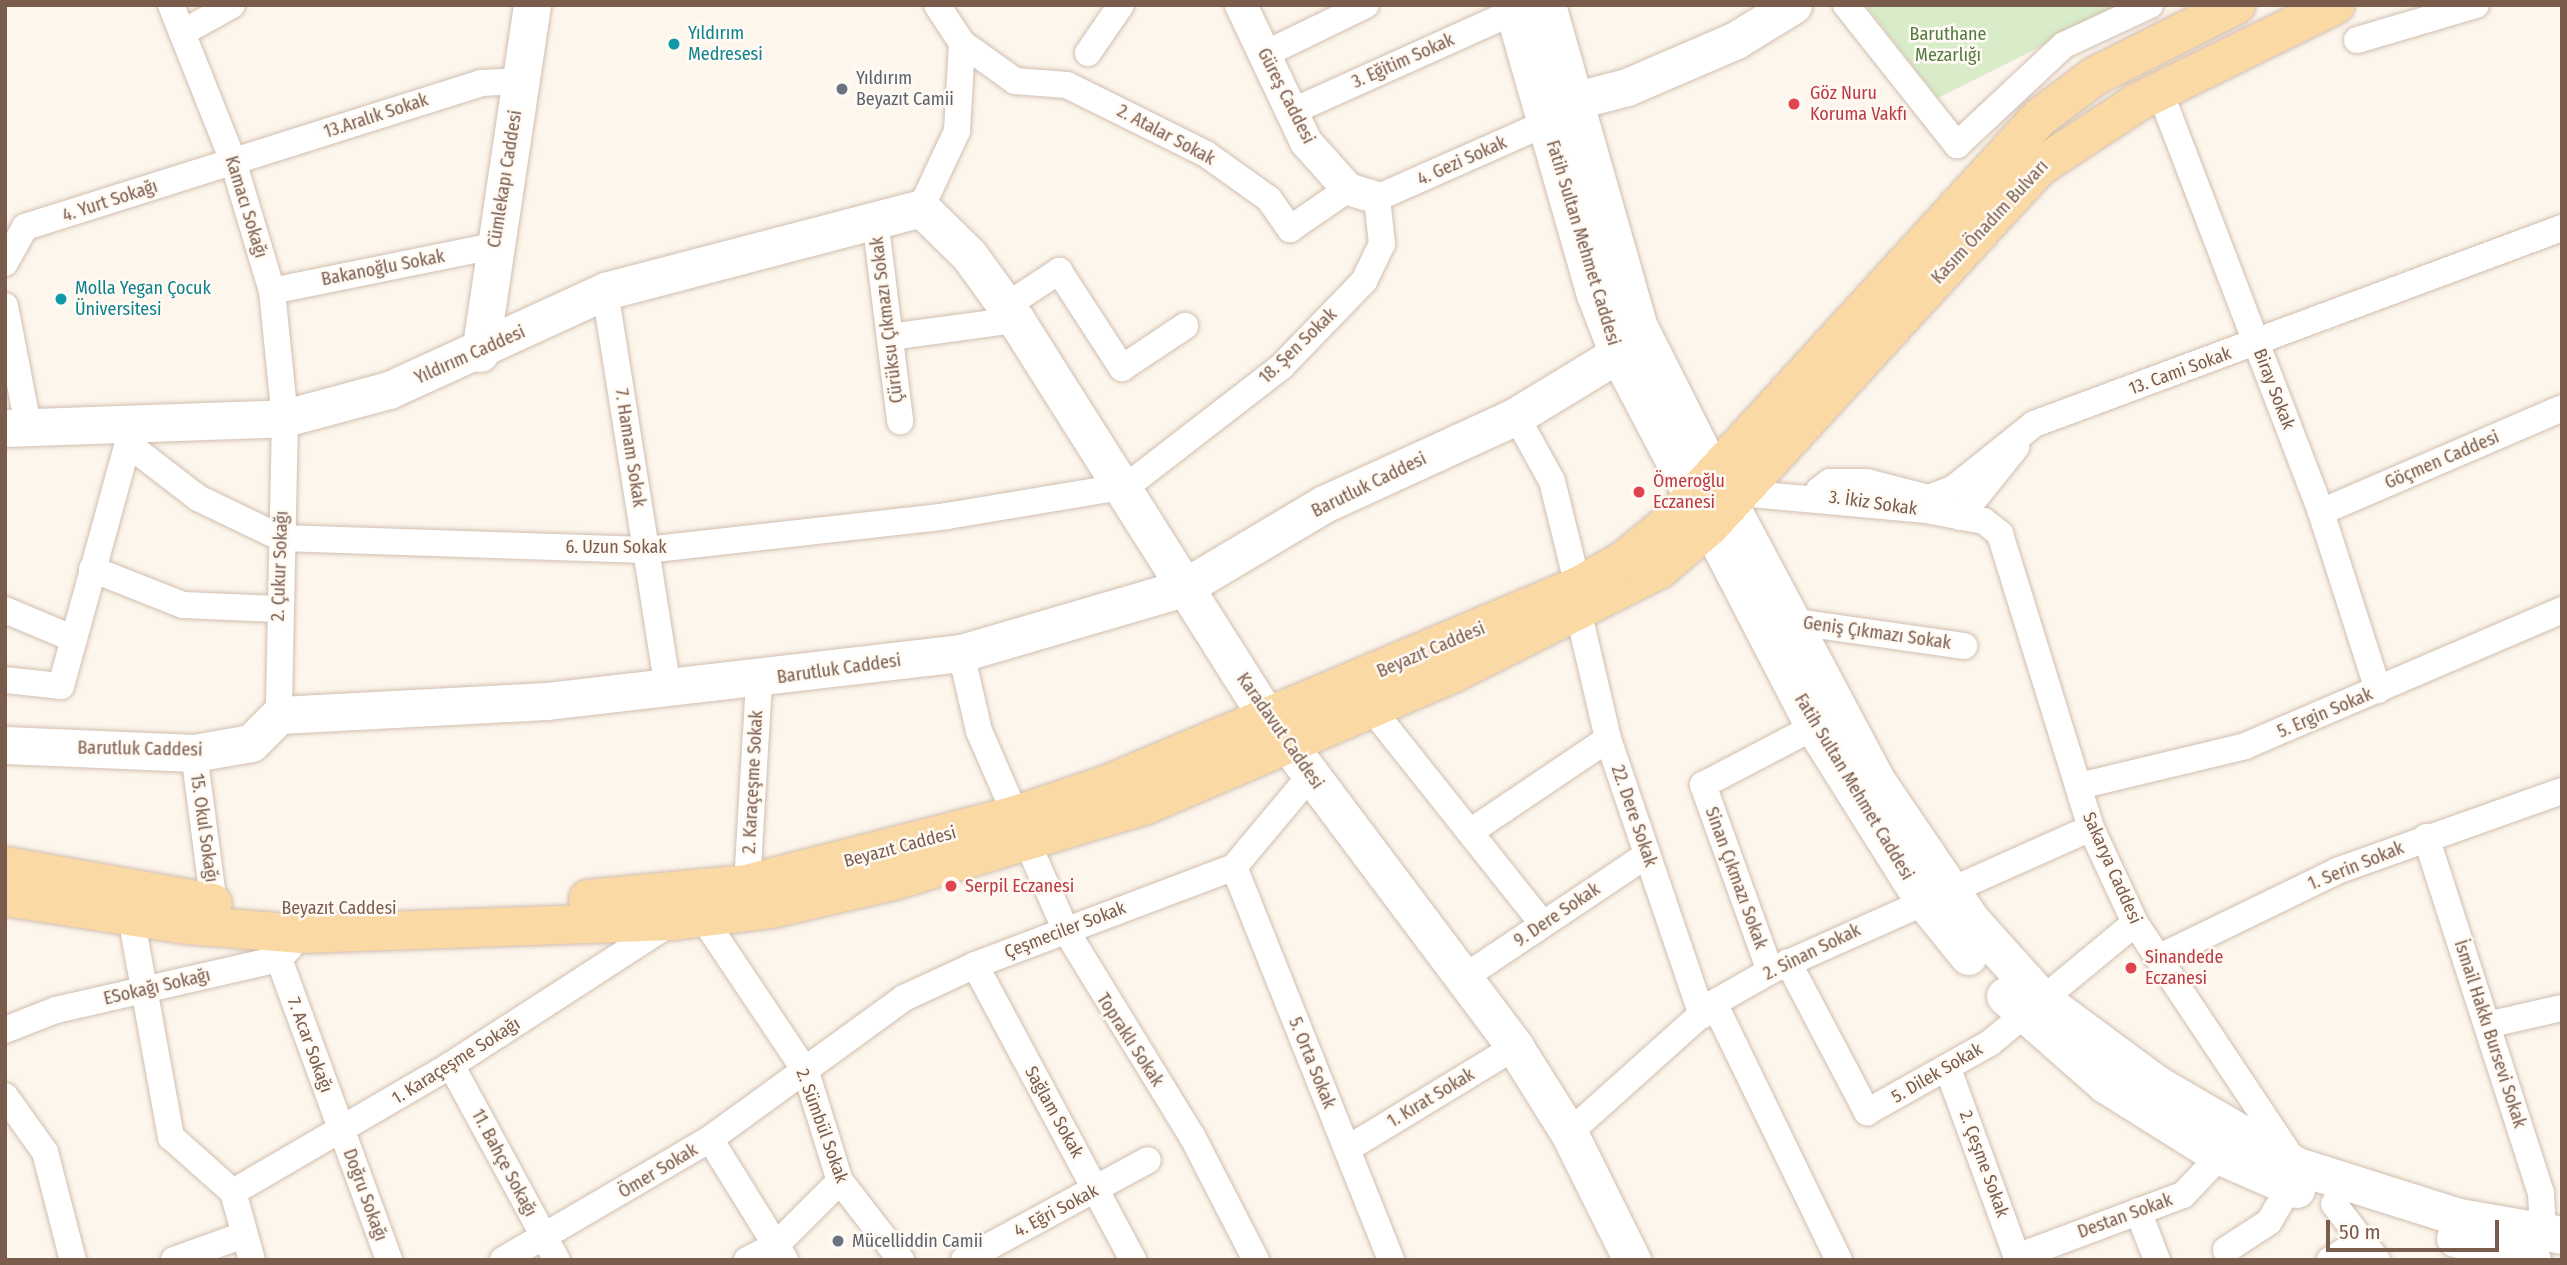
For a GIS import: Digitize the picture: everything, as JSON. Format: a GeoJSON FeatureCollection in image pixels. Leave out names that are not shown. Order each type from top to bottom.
{"type":"FeatureCollection","features":[{"type":"Feature","properties":{"kind":"main road","name":"Cümlekapı Caddesi"},"geometry":{"type":"LineString","coordinates":[[480,353],[532,5]]}},
{"type":"Feature","properties":{"kind":"main road"},"geometry":{"type":"LineString","coordinates":[[1560,112],[1627,87],[1724,45],[1793,5]]}},
{"type":"Feature","properties":{"kind":"main road","name":"Kasım Önadım Bulvarı"},"geometry":{"type":"LineString","coordinates":[[1717,499],[2039,118],[2095,76],[2236,5]]}},
{"type":"Feature","properties":{"kind":"main road","name":"Kasım Önadım Bulvarı"},"geometry":{"type":"LineString","coordinates":[[1717,499],[2039,167],[2085,132],[2334,5]]}},
{"type":"Feature","properties":{"kind":"main road","name":"Fatih Sultan Mehmet Caddesi"},"geometry":{"type":"LineString","coordinates":[[1524,7],[1639,327],[1717,499],[1814,727],[1936,894],[2034,1009],[2105,1084],[2220,1156],[2459,1217],[2545,1243]]}},
{"type":"Feature","properties":{"kind":"main road","name":"Fatih Sultan Mehmet Caddesi"},"geometry":{"type":"LineString","coordinates":[[1560,112],[1618,354],[1717,499],[1789,621],[1936,894]]}},
{"type":"Feature","properties":{"kind":"main road","name":"Yıldırım Caddesi"},"geometry":{"type":"LineString","coordinates":[[17,426],[131,433],[285,418],[389,390],[480,353],[606,292],[921,208]]}},
{"type":"Feature","properties":{"kind":"main road","name":"Karadavut Caddesi"},"geometry":{"type":"LineString","coordinates":[[921,208],[969,255],[1011,313],[1127,486],[1184,588],[1276,729],[1466,976],[1515,1047],[1569,1133],[1632,1260]]}},
{"type":"Feature","properties":{"kind":"main road","name":"Barutluk Caddesi"},"geometry":{"type":"LineString","coordinates":[[5,745],[194,753],[251,743],[279,715],[547,701],[759,680],[961,653],[1184,588],[1324,504],[1517,415],[1618,354]]}},
{"type":"Feature","properties":{"kind":"main road","name":"Beyazıt Caddesi"},"geometry":{"type":"LineString","coordinates":[[5,866],[214,904],[429,908],[747,884],[1146,804],[1276,729],[1579,600],[1660,569],[1717,499]]}},
{"type":"Feature","properties":{"kind":"main road","name":"Beyazıt Caddesi"},"geometry":{"type":"LineString","coordinates":[[1276,729],[1371,708],[1579,600]]}},
{"type":"Feature","properties":{"kind":"main road","name":"Beyazıt Caddesi"},"geometry":{"type":"LineString","coordinates":[[5,897],[290,946],[688,919],[880,884],[1022,830]]}},
{"type":"Feature","properties":{"kind":"main road","name":"Fatih Sultan Mehmet Caddesi"},"geometry":{"type":"LineString","coordinates":[[2034,1009],[2155,1083],[2334,1204],[2545,1243]]}},
{"type":"Feature","properties":{"kind":"street","name":"Kamacı Sokağı"},"geometry":{"type":"LineString","coordinates":[[171,5],[233,161],[272,291],[285,418]]}},
{"type":"Feature","properties":{"kind":"street"},"geometry":{"type":"LineString","coordinates":[[182,33],[232,5]]}},
{"type":"Feature","properties":{"kind":"street"},"geometry":{"type":"LineString","coordinates":[[921,208],[957,131],[962,43],[937,5]]}},
{"type":"Feature","properties":{"kind":"street"},"geometry":{"type":"LineString","coordinates":[[1088,53],[1121,5]]}},
{"type":"Feature","properties":{"kind":"street","name":"Güreş Caddesi"},"geometry":{"type":"LineString","coordinates":[[1241,5],[1306,142],[1362,194]]}},
{"type":"Feature","properties":{"kind":"street"},"geometry":{"type":"LineString","coordinates":[[1265,54],[1366,5]]}},
{"type":"Feature","properties":{"kind":"street"},"geometry":{"type":"LineString","coordinates":[[1846,5],[1957,145],[2064,45],[2150,5]]}},
{"type":"Feature","properties":{"kind":"street"},"geometry":{"type":"LineString","coordinates":[[2357,40],[2476,5]]}},
{"type":"Feature","properties":{"kind":"street","name":"3. Eğitim Sokak"},"geometry":{"type":"LineString","coordinates":[[1293,111],[1524,7]]}},
{"type":"Feature","properties":{"kind":"street","name":"2. Atalar Sokak"},"geometry":{"type":"LineString","coordinates":[[962,43],[1015,81],[1067,85],[1206,154],[1269,199],[1290,229],[1362,194]]}},
{"type":"Feature","properties":{"kind":"street","name":"13.Aralık Sokak"},"geometry":{"type":"LineString","coordinates":[[233,161],[481,83],[521,81]]}},
{"type":"Feature","properties":{"kind":"street","name":"Biray Sokak"},"geometry":{"type":"LineString","coordinates":[[2160,92],[2321,512],[2378,690]]}},
{"type":"Feature","properties":{"kind":"street","name":"4. Gezi Sokak"},"geometry":{"type":"LineString","coordinates":[[1362,194],[1560,112]]}},
{"type":"Feature","properties":{"kind":"street","name":"4. Yurt Sokağı"},"geometry":{"type":"LineString","coordinates":[[5,263],[26,228],[233,161]]}},
{"type":"Feature","properties":{"kind":"street","name":"18. Şen Sokak"},"geometry":{"type":"LineString","coordinates":[[1127,486],[1281,367],[1364,281],[1382,244],[1362,194]]}},
{"type":"Feature","properties":{"kind":"street","name":"Çürüksu Çıkmazı Sokak"},"geometry":{"type":"LineString","coordinates":[[875,219],[900,421]]}},
{"type":"Feature","properties":{"kind":"street","name":"13. Cami Sokak"},"geometry":{"type":"LineString","coordinates":[[1812,495],[1830,482],[1867,482],[1930,498],[1953,489],[2034,424],[2562,228]]}},
{"type":"Feature","properties":{"kind":"street","name":"Bakanoğlu Sokak"},"geometry":{"type":"LineString","coordinates":[[272,291],[494,246]]}},
{"type":"Feature","properties":{"kind":"street"},"geometry":{"type":"LineString","coordinates":[[890,337],[1011,313],[1059,271],[1122,368],[1185,326]]}},
{"type":"Feature","properties":{"kind":"street","name":"7. Hamam Sokak"},"geometry":{"type":"LineString","coordinates":[[606,292],[668,687]]}},
{"type":"Feature","properties":{"kind":"street"},"geometry":{"type":"LineString","coordinates":[[5,306],[17,426]]}},
{"type":"Feature","properties":{"kind":"street","name":"Göçmen Caddesi"},"geometry":{"type":"LineString","coordinates":[[2321,512],[2562,408]]}},
{"type":"Feature","properties":{"kind":"street","name":"22. Dere Sokak"},"geometry":{"type":"LineString","coordinates":[[1517,415],[1552,481],[1608,739],[1647,855],[1708,1009],[1839,1260]]}},
{"type":"Feature","properties":{"kind":"street","name":"2. Çukur Sokağı"},"geometry":{"type":"LineString","coordinates":[[279,715],[278,609],[285,418]]}},
{"type":"Feature","properties":{"kind":"street"},"geometry":{"type":"LineString","coordinates":[[1960,517],[2034,424]]}},
{"type":"Feature","properties":{"kind":"street"},"geometry":{"type":"LineString","coordinates":[[5,680],[61,686],[131,433]]}},
{"type":"Feature","properties":{"kind":"street","name":"6. Uzun Sokak"},"geometry":{"type":"LineString","coordinates":[[131,433],[198,498],[281,538],[646,550],[947,516],[1127,486]]}},
{"type":"Feature","properties":{"kind":"street","name":"3. İkiz Sokak"},"geometry":{"type":"LineString","coordinates":[[1717,499],[1812,495],[1984,521],[2000,534]]}},
{"type":"Feature","properties":{"kind":"street","name":"Sakarya Caddesi"},"geometry":{"type":"LineString","coordinates":[[2000,534],[2091,828],[2135,923],[2293,1176]]}},
{"type":"Feature","properties":{"kind":"street"},"geometry":{"type":"LineString","coordinates":[[92,569],[183,605],[278,609]]}},
{"type":"Feature","properties":{"kind":"street"},"geometry":{"type":"LineString","coordinates":[[5,610],[74,639]]}},
{"type":"Feature","properties":{"kind":"street","name":"5. Ergin Sokak"},"geometry":{"type":"LineString","coordinates":[[2079,786],[2245,746],[2562,610]]}},
{"type":"Feature","properties":{"kind":"street","name":"Geniş Çıkmazı Sokak"},"geometry":{"type":"LineString","coordinates":[[1789,621],[1965,646]]}},
{"type":"Feature","properties":{"kind":"street","name":"Topraklı Sokak"},"geometry":{"type":"LineString","coordinates":[[961,653],[979,730],[1065,929],[1192,1136],[1256,1260]]}},
{"type":"Feature","properties":{"kind":"street","name":"2. Karaçeşme Sokak"},"geometry":{"type":"LineString","coordinates":[[747,884],[759,680]]}},
{"type":"Feature","properties":{"kind":"street"},"geometry":{"type":"LineString","coordinates":[[1371,708],[1544,924]]}},
{"type":"Feature","properties":{"kind":"street","name":"Sinan Çıkmazı Sokak"},"geometry":{"type":"LineString","coordinates":[[1779,966],[1703,785],[1814,727]]}},
{"type":"Feature","properties":{"kind":"street"},"geometry":{"type":"LineString","coordinates":[[1470,832],[1608,739]]}},
{"type":"Feature","properties":{"kind":"street","name":"15. Okul Sokağı"},"geometry":{"type":"LineString","coordinates":[[194,753],[214,904]]}},
{"type":"Feature","properties":{"kind":"street","name":"Çeşmeciler Sokak"},"geometry":{"type":"LineString","coordinates":[[806,1072],[904,998],[975,965],[1065,929],[1234,867],[1310,776]]}},
{"type":"Feature","properties":{"kind":"street","name":"1. Serin Sokak"},"geometry":{"type":"LineString","coordinates":[[2158,958],[2337,871],[2426,837],[2562,791]]}},
{"type":"Feature","properties":{"kind":"street","name":"2. Sinan Sokak"},"geometry":{"type":"LineString","coordinates":[[1569,1133],[1708,1009],[1779,966],[1936,894],[2091,828]]}},
{"type":"Feature","properties":{"kind":"street","name":"İsmail Hakkı Bursevi Sokak"},"geometry":{"type":"LineString","coordinates":[[2426,837],[2541,1192],[2545,1243]]}},
{"type":"Feature","properties":{"kind":"street","name":"9. Dere Sokak"},"geometry":{"type":"LineString","coordinates":[[1466,976],[1647,855]]}},
{"type":"Feature","properties":{"kind":"street","name":"5. Orta Sokak"},"geometry":{"type":"LineString","coordinates":[[1234,867],[1391,1260]]}},
{"type":"Feature","properties":{"kind":"street"},"geometry":{"type":"LineString","coordinates":[[131,917],[171,1137],[233,1192],[248,1248],[174,1260]]}},
{"type":"Feature","properties":{"kind":"street","name":"1. Karaçeşme Sokağı"},"geometry":{"type":"LineString","coordinates":[[233,1192],[451,1065],[688,919]]}},
{"type":"Feature","properties":{"kind":"street","name":"2. Sümbül Sokak"},"geometry":{"type":"LineString","coordinates":[[688,919],[806,1072],[840,1181],[894,1258]]}},
{"type":"Feature","properties":{"kind":"street","name":"5. Dilek Sokak"},"geometry":{"type":"LineString","coordinates":[[1779,966],[1867,1112],[1948,1069],[2034,1009],[2135,923]]}},
{"type":"Feature","properties":{"kind":"street","name":"ESokağı Sokağı"},"geometry":{"type":"LineString","coordinates":[[5,1030],[56,1010],[144,991],[290,946]]}},
{"type":"Feature","properties":{"kind":"street","name":"7. Acar Sokağı"},"geometry":{"type":"LineString","coordinates":[[290,946],[341,1131]]}},
{"type":"Feature","properties":{"kind":"street","name":"Sağlam Sokak"},"geometry":{"type":"LineString","coordinates":[[975,965],[1098,1188],[1133,1260]]}},
{"type":"Feature","properties":{"kind":"street"},"geometry":{"type":"LineString","coordinates":[[2487,1025],[2562,1008]]}},
{"type":"Feature","properties":{"kind":"street","name":"1. Kırat Sokak"},"geometry":{"type":"LineString","coordinates":[[1347,1149],[1515,1047]]}},
{"type":"Feature","properties":{"kind":"street","name":"11. Bahçe Sokağı"},"geometry":{"type":"LineString","coordinates":[[451,1065],[551,1250]]}},
{"type":"Feature","properties":{"kind":"street","name":"2. Çeşme Sokak"},"geometry":{"type":"LineString","coordinates":[[1948,1069],[2018,1258]]}},
{"type":"Feature","properties":{"kind":"street","name":"Ömer Sokak"},"geometry":{"type":"LineString","coordinates":[[503,1260],[551,1250],[806,1072]]}},
{"type":"Feature","properties":{"kind":"street"},"geometry":{"type":"LineString","coordinates":[[5,1096],[45,1152],[74,1260]]}},
{"type":"Feature","properties":{"kind":"street","name":"Doğru Sokağı"},"geometry":{"type":"LineString","coordinates":[[341,1131],[389,1260]]}},
{"type":"Feature","properties":{"kind":"street"},"geometry":{"type":"LineString","coordinates":[[710,1139],[780,1253]]}},
{"type":"Feature","properties":{"kind":"street","name":"Destan Sokak"},"geometry":{"type":"LineString","coordinates":[[2018,1258],[2183,1195],[2220,1156]]}},
{"type":"Feature","properties":{"kind":"street","name":"4. Eğri Sokak"},"geometry":{"type":"LineString","coordinates":[[964,1260],[1147,1160]]}},
{"type":"Feature","properties":{"kind":"street"},"geometry":{"type":"LineString","coordinates":[[2226,1250],[2269,1222],[2293,1176]]}},
{"type":"Feature","properties":{"kind":"street"},"geometry":{"type":"LineString","coordinates":[[747,1260],[780,1253],[840,1181]]}},
{"type":"Feature","properties":{"kind":"street"},"geometry":{"type":"LineString","coordinates":[[2330,1260],[2370,1250],[2334,1204]]}},
{"type":"Feature","properties":{"kind":"street"},"geometry":{"type":"LineString","coordinates":[[2138,1211],[2157,1260]]}},
{"type":"Feature","properties":{"kind":"green space","name":"Baruthane Mezarlığı"},"geometry":{"type":"Polygon","coordinates":[[[1865,5],[2124,5],[1938,98],[1865,5]]]}},
{"type":"Feature","properties":{"kind":"place","name":"Yıldırım Medresesi"},"geometry":{"type":"Point","coordinates":[674,44]}},
{"type":"Feature","properties":{"kind":"place","name":"Yıldırım Beyazıt Camii"},"geometry":{"type":"Point","coordinates":[842,89]}},
{"type":"Feature","properties":{"kind":"place","name":"Göz Nuru Koruma Vakfı"},"geometry":{"type":"Point","coordinates":[1794,104]}},
{"type":"Feature","properties":{"kind":"place","name":"Molla Yegan Çocuk Üniversitesi"},"geometry":{"type":"Point","coordinates":[61,299]}},
{"type":"Feature","properties":{"kind":"place","name":"Ömeroğlu Eczanesi"},"geometry":{"type":"Point","coordinates":[1639,492]}},
{"type":"Feature","properties":{"kind":"place","name":"Serpil Eczanesi"},"geometry":{"type":"Point","coordinates":[951,886]}},
{"type":"Feature","properties":{"kind":"place","name":"Sinandede Eczanesi"},"geometry":{"type":"Point","coordinates":[2131,968]}},
{"type":"Feature","properties":{"kind":"place","name":"Mücelliddin Camii"},"geometry":{"type":"Point","coordinates":[838,1241]}}]}
